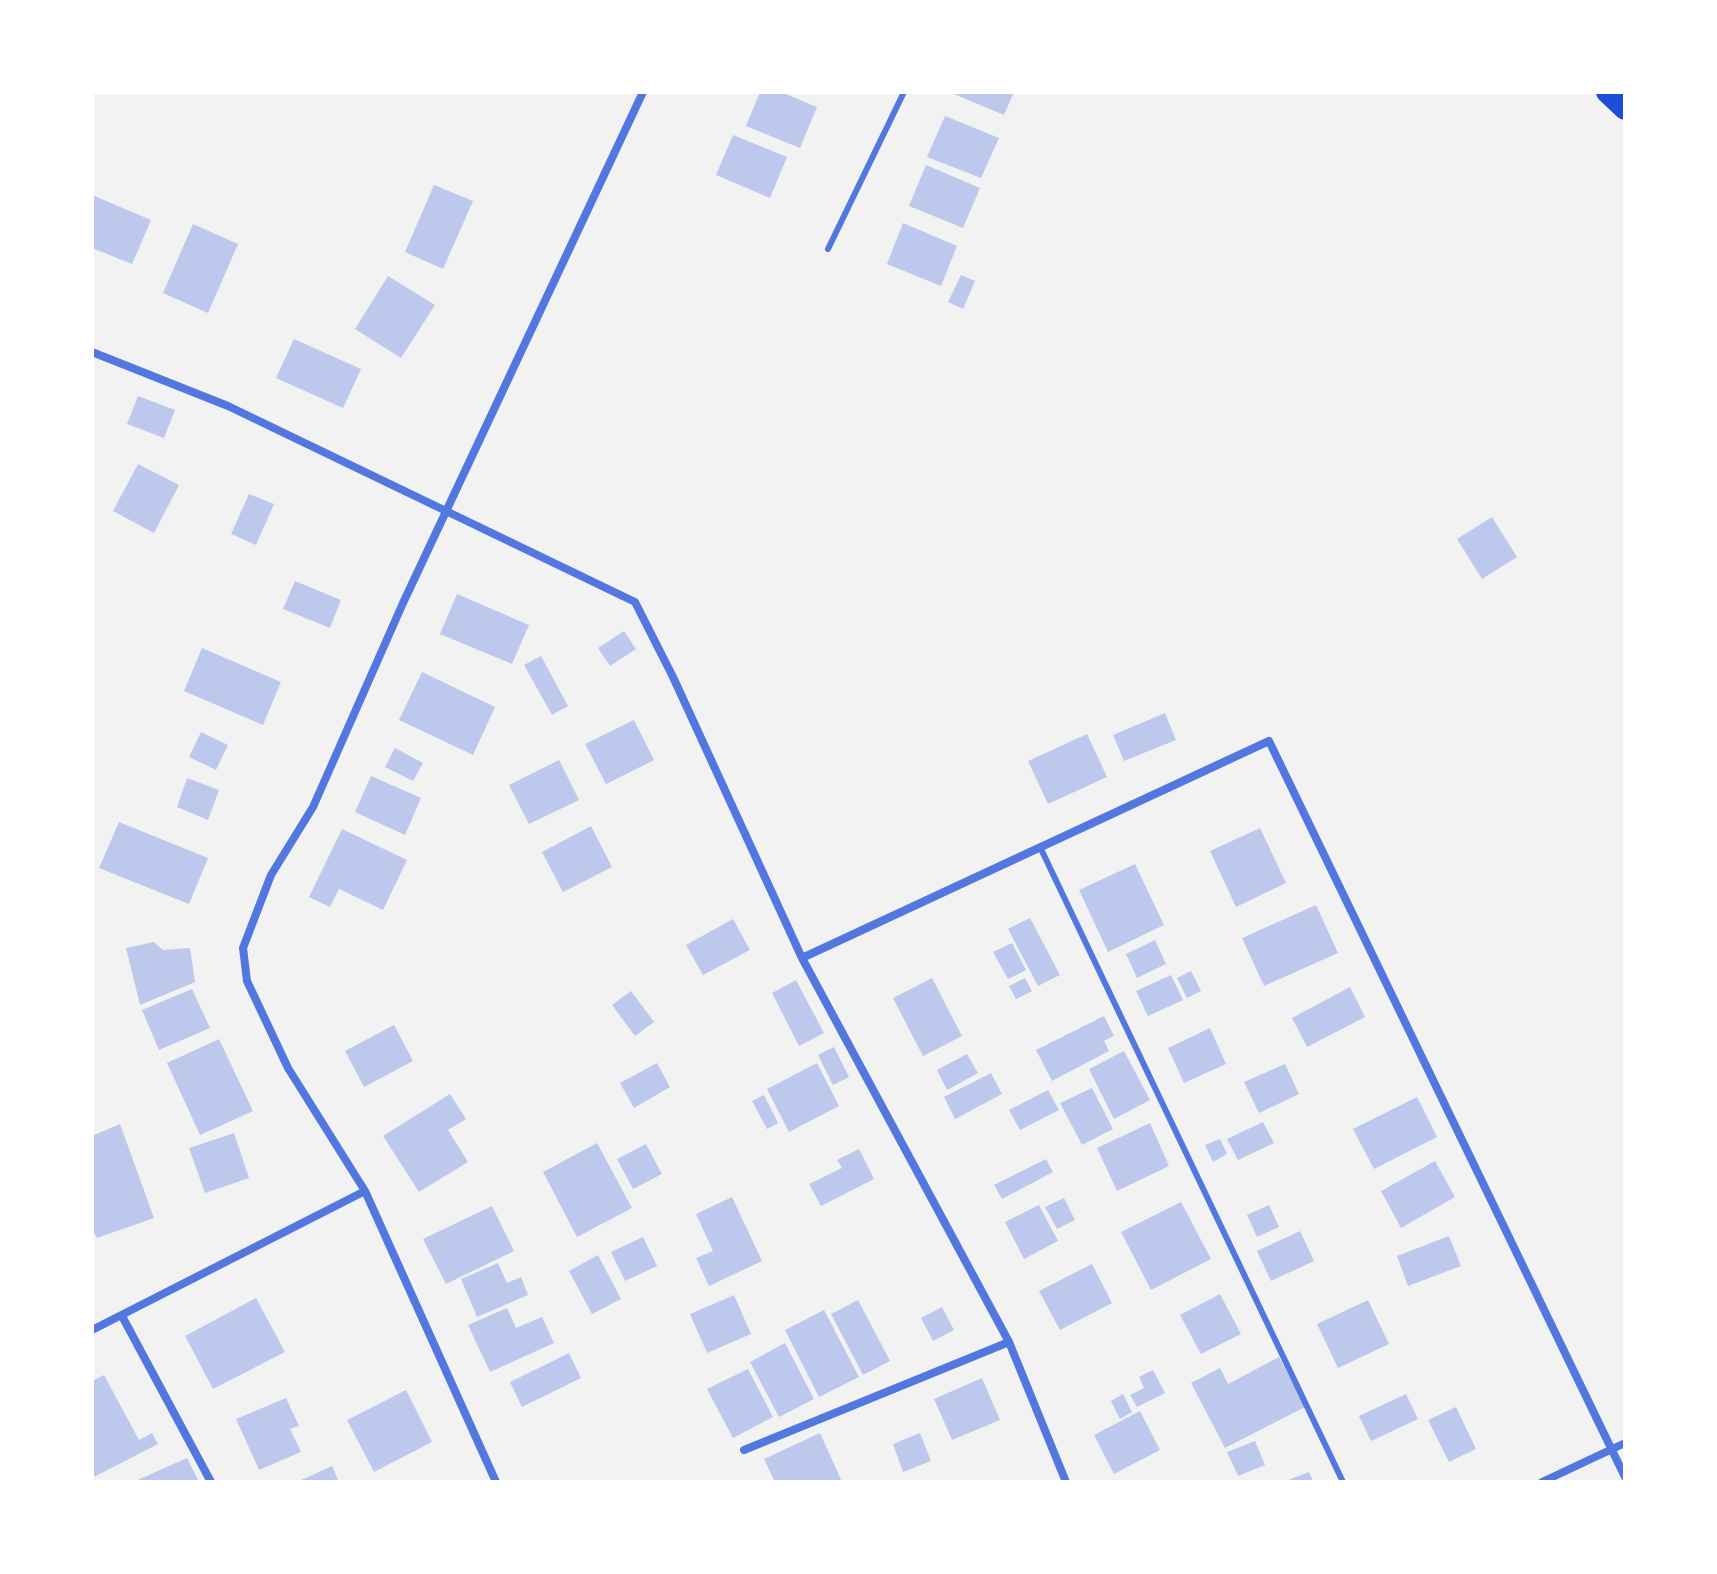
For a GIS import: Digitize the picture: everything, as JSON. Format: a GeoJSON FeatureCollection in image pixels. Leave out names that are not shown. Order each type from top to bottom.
{"type":"FeatureCollection","features":[{"type":"Feature","properties":{"kind":"highway"},"geometry":{"type":"LineString","coordinates":[[1607,92],[1625,109]]}},
{"type":"Feature","properties":{"kind":"street"},"geometry":{"type":"LineString","coordinates":[[496,1482],[365,1191],[288,1068],[247,981],[243,948],[271,875],[313,807],[403,603],[643,92]]}},
{"type":"Feature","properties":{"kind":"street"},"geometry":{"type":"LineString","coordinates":[[92,352],[228,406],[635,602],[673,677],[802,958],[1009,1342],[1066,1482]]}},
{"type":"Feature","properties":{"kind":"street"},"geometry":{"type":"LineString","coordinates":[[802,958],[1269,741],[1625,1477]]}},
{"type":"Feature","properties":{"kind":"street"},"geometry":{"type":"LineString","coordinates":[[92,1330],[365,1191]]}},
{"type":"Feature","properties":{"kind":"street"},"geometry":{"type":"LineString","coordinates":[[122,1316],[211,1482]]}},
{"type":"Feature","properties":{"kind":"street"},"geometry":{"type":"LineString","coordinates":[[744,1450],[1009,1342]]}},
{"type":"Feature","properties":{"kind":"street"},"geometry":{"type":"LineString","coordinates":[[1542,1482],[1625,1443]]}},
{"type":"Feature","properties":{"kind":"lane"},"geometry":{"type":"LineString","coordinates":[[828,249],[904,92]]}},
{"type":"Feature","properties":{"kind":"lane"},"geometry":{"type":"LineString","coordinates":[[1041,849],[1343,1482]]}},
{"type":"Feature","properties":{"kind":"building"},"geometry":{"type":"Polygon","coordinates":[[[760,92],[781,92],[817,107],[800,148],[746,126],[760,92]]]}},
{"type":"Feature","properties":{"kind":"building"},"geometry":{"type":"Polygon","coordinates":[[[949,92],[1014,92],[1004,115],[949,92]]]}},
{"type":"Feature","properties":{"kind":"building"},"geometry":{"type":"Polygon","coordinates":[[[945,116],[999,138],[981,178],[927,157],[945,116]]]}},
{"type":"Feature","properties":{"kind":"building"},"geometry":{"type":"Polygon","coordinates":[[[733,135],[787,157],[770,198],[716,175],[733,135]]]}},
{"type":"Feature","properties":{"kind":"building"},"geometry":{"type":"Polygon","coordinates":[[[926,165],[980,188],[963,228],[909,206],[926,165]]]}},
{"type":"Feature","properties":{"kind":"building"},"geometry":{"type":"Polygon","coordinates":[[[434,185],[473,201],[443,269],[405,252],[434,185]]]}},
{"type":"Feature","properties":{"kind":"building"},"geometry":{"type":"Polygon","coordinates":[[[92,195],[151,220],[132,264],[92,248],[92,195]]]}},
{"type":"Feature","properties":{"kind":"building"},"geometry":{"type":"Polygon","coordinates":[[[903,223],[957,246],[941,286],[887,264],[903,223]]]}},
{"type":"Feature","properties":{"kind":"building"},"geometry":{"type":"Polygon","coordinates":[[[193,224],[238,244],[208,313],[163,293],[193,224]]]}},
{"type":"Feature","properties":{"kind":"building"},"geometry":{"type":"Polygon","coordinates":[[[961,275],[975,281],[963,309],[948,302],[961,275]]]}},
{"type":"Feature","properties":{"kind":"building"},"geometry":{"type":"Polygon","coordinates":[[[388,276],[435,305],[401,358],[355,329],[388,276]]]}},
{"type":"Feature","properties":{"kind":"building"},"geometry":{"type":"Polygon","coordinates":[[[294,339],[361,369],[343,408],[276,378],[294,339]]]}},
{"type":"Feature","properties":{"kind":"building"},"geometry":{"type":"Polygon","coordinates":[[[138,396],[175,410],[164,438],[127,424],[138,396]]]}},
{"type":"Feature","properties":{"kind":"building"},"geometry":{"type":"Polygon","coordinates":[[[138,464],[179,485],[154,533],[113,511],[138,464]]]}},
{"type":"Feature","properties":{"kind":"building"},"geometry":{"type":"Polygon","coordinates":[[[249,494],[274,504],[256,545],[231,534],[249,494]]]}},
{"type":"Feature","properties":{"kind":"building"},"geometry":{"type":"Polygon","coordinates":[[[1492,517],[1517,557],[1482,579],[1457,539],[1492,517]]]}},
{"type":"Feature","properties":{"kind":"building"},"geometry":{"type":"Polygon","coordinates":[[[295,581],[341,600],[330,628],[283,609],[295,581]]]}},
{"type":"Feature","properties":{"kind":"building"},"geometry":{"type":"Polygon","coordinates":[[[457,594],[529,625],[512,664],[440,634],[457,594]]]}},
{"type":"Feature","properties":{"kind":"building"},"geometry":{"type":"Polygon","coordinates":[[[624,631],[636,649],[610,666],[598,648],[624,631]]]}},
{"type":"Feature","properties":{"kind":"building"},"geometry":{"type":"Polygon","coordinates":[[[202,648],[281,682],[263,725],[184,691],[202,648]]]}},
{"type":"Feature","properties":{"kind":"building"},"geometry":{"type":"Polygon","coordinates":[[[541,656],[568,706],[552,715],[524,665],[541,656]]]}},
{"type":"Feature","properties":{"kind":"building"},"geometry":{"type":"Polygon","coordinates":[[[422,672],[495,707],[473,755],[399,720],[422,672]]]}},
{"type":"Feature","properties":{"kind":"building"},"geometry":{"type":"Polygon","coordinates":[[[1165,713],[1176,740],[1124,761],[1113,735],[1165,713]]]}},
{"type":"Feature","properties":{"kind":"building"},"geometry":{"type":"Polygon","coordinates":[[[634,720],[654,760],[606,784],[585,744],[634,720]]]}},
{"type":"Feature","properties":{"kind":"building"},"geometry":{"type":"Polygon","coordinates":[[[201,732],[228,745],[216,770],[189,757],[201,732]]]}},
{"type":"Feature","properties":{"kind":"building"},"geometry":{"type":"Polygon","coordinates":[[[1087,734],[1107,777],[1048,804],[1028,761],[1087,734]]]}},
{"type":"Feature","properties":{"kind":"building"},"geometry":{"type":"Polygon","coordinates":[[[395,748],[423,763],[413,781],[385,767],[395,748]]]}},
{"type":"Feature","properties":{"kind":"building"},"geometry":{"type":"Polygon","coordinates":[[[559,760],[579,800],[529,824],[509,785],[559,760]]]}},
{"type":"Feature","properties":{"kind":"building"},"geometry":{"type":"Polygon","coordinates":[[[371,776],[421,798],[405,835],[355,812],[371,776]]]}},
{"type":"Feature","properties":{"kind":"building"},"geometry":{"type":"Polygon","coordinates":[[[187,778],[219,790],[208,820],[177,807],[187,778]]]}},
{"type":"Feature","properties":{"kind":"building"},"geometry":{"type":"Polygon","coordinates":[[[119,822],[208,858],[189,904],[99,868],[119,822]]]}},
{"type":"Feature","properties":{"kind":"building"},"geometry":{"type":"Polygon","coordinates":[[[591,826],[612,867],[563,892],[542,852],[591,826]]]}},
{"type":"Feature","properties":{"kind":"building"},"geometry":{"type":"Polygon","coordinates":[[[1260,828],[1286,883],[1236,907],[1210,851],[1260,828]]]}},
{"type":"Feature","properties":{"kind":"building"},"geometry":{"type":"Polygon","coordinates":[[[342,829],[407,860],[383,910],[339,889],[330,907],[309,897],[342,829]]]}},
{"type":"Feature","properties":{"kind":"building"},"geometry":{"type":"Polygon","coordinates":[[[1135,864],[1164,925],[1108,952],[1079,890],[1135,864]]]}},
{"type":"Feature","properties":{"kind":"building"},"geometry":{"type":"Polygon","coordinates":[[[1316,905],[1338,953],[1264,986],[1242,938],[1316,905]]]}},
{"type":"Feature","properties":{"kind":"building"},"geometry":{"type":"Polygon","coordinates":[[[1030,918],[1060,975],[1038,986],[1008,929],[1030,918]]]}},
{"type":"Feature","properties":{"kind":"building"},"geometry":{"type":"Polygon","coordinates":[[[733,919],[750,950],[703,975],[686,945],[733,919]]]}},
{"type":"Feature","properties":{"kind":"building"},"geometry":{"type":"Polygon","coordinates":[[[1155,940],[1166,964],[1137,978],[1126,954],[1155,940]]]}},
{"type":"Feature","properties":{"kind":"building"},"geometry":{"type":"Polygon","coordinates":[[[154,942],[163,950],[190,948],[195,982],[140,1005],[126,948],[154,942]]]}},
{"type":"Feature","properties":{"kind":"building"},"geometry":{"type":"Polygon","coordinates":[[[1012,943],[1026,970],[1008,979],[993,952],[1012,943]]]}},
{"type":"Feature","properties":{"kind":"building"},"geometry":{"type":"Polygon","coordinates":[[[1191,971],[1201,991],[1187,998],[1177,978],[1191,971]]]}},
{"type":"Feature","properties":{"kind":"building"},"geometry":{"type":"Polygon","coordinates":[[[1171,975],[1183,1000],[1148,1016],[1136,991],[1171,975]]]}},
{"type":"Feature","properties":{"kind":"building"},"geometry":{"type":"Polygon","coordinates":[[[932,978],[962,1036],[923,1056],[893,998],[932,978]]]}},
{"type":"Feature","properties":{"kind":"building"},"geometry":{"type":"Polygon","coordinates":[[[1025,978],[1032,991],[1016,999],[1009,986],[1025,978]]]}},
{"type":"Feature","properties":{"kind":"building"},"geometry":{"type":"Polygon","coordinates":[[[796,980],[824,1033],[799,1046],[772,993],[796,980]]]}},
{"type":"Feature","properties":{"kind":"building"},"geometry":{"type":"Polygon","coordinates":[[[1350,987],[1365,1017],[1307,1047],[1292,1018],[1350,987]]]}},
{"type":"Feature","properties":{"kind":"building"},"geometry":{"type":"Polygon","coordinates":[[[192,989],[210,1028],[159,1050],[142,1010],[192,989]]]}},
{"type":"Feature","properties":{"kind":"building"},"geometry":{"type":"Polygon","coordinates":[[[631,991],[654,1022],[635,1036],[612,1005],[631,991]]]}},
{"type":"Feature","properties":{"kind":"building"},"geometry":{"type":"Polygon","coordinates":[[[1104,1016],[1114,1036],[1104,1041],[1109,1051],[1052,1081],[1036,1050],[1104,1016]]]}},
{"type":"Feature","properties":{"kind":"building"},"geometry":{"type":"Polygon","coordinates":[[[394,1025],[413,1061],[364,1087],[345,1051],[394,1025]]]}},
{"type":"Feature","properties":{"kind":"building"},"geometry":{"type":"Polygon","coordinates":[[[1210,1028],[1226,1064],[1184,1083],[1168,1048],[1210,1028]]]}},
{"type":"Feature","properties":{"kind":"building"},"geometry":{"type":"Polygon","coordinates":[[[219,1039],[253,1111],[200,1135],[167,1063],[219,1039]]]}},
{"type":"Feature","properties":{"kind":"building"},"geometry":{"type":"Polygon","coordinates":[[[834,1047],[849,1077],[833,1085],[818,1055],[834,1047]]]}},
{"type":"Feature","properties":{"kind":"building"},"geometry":{"type":"Polygon","coordinates":[[[1124,1051],[1150,1100],[1114,1119],[1089,1069],[1124,1051]]]}},
{"type":"Feature","properties":{"kind":"building"},"geometry":{"type":"Polygon","coordinates":[[[967,1054],[978,1073],[947,1090],[937,1070],[967,1054]]]}},
{"type":"Feature","properties":{"kind":"building"},"geometry":{"type":"Polygon","coordinates":[[[657,1063],[670,1087],[634,1108],[620,1083],[657,1063]]]}},
{"type":"Feature","properties":{"kind":"building"},"geometry":{"type":"Polygon","coordinates":[[[817,1063],[839,1106],[789,1132],[767,1089],[817,1063]]]}},
{"type":"Feature","properties":{"kind":"building"},"geometry":{"type":"Polygon","coordinates":[[[1285,1064],[1299,1094],[1259,1113],[1244,1082],[1285,1064]]]}},
{"type":"Feature","properties":{"kind":"building"},"geometry":{"type":"Polygon","coordinates":[[[991,1073],[1002,1094],[955,1119],[944,1097],[991,1073]]]}},
{"type":"Feature","properties":{"kind":"building"},"geometry":{"type":"Polygon","coordinates":[[[1092,1088],[1113,1129],[1082,1145],[1060,1103],[1092,1088]]]}},
{"type":"Feature","properties":{"kind":"building"},"geometry":{"type":"Polygon","coordinates":[[[1048,1090],[1059,1110],[1020,1130],[1009,1110],[1048,1090]]]}},
{"type":"Feature","properties":{"kind":"building"},"geometry":{"type":"Polygon","coordinates":[[[450,1094],[466,1119],[448,1130],[468,1162],[419,1192],[383,1136],[450,1094]]]}},
{"type":"Feature","properties":{"kind":"building"},"geometry":{"type":"Polygon","coordinates":[[[764,1095],[778,1123],[767,1129],[752,1101],[764,1095]]]}},
{"type":"Feature","properties":{"kind":"building"},"geometry":{"type":"Polygon","coordinates":[[[1417,1097],[1437,1137],[1374,1169],[1353,1129],[1417,1097]]]}},
{"type":"Feature","properties":{"kind":"building"},"geometry":{"type":"Polygon","coordinates":[[[1263,1122],[1274,1143],[1238,1160],[1227,1139],[1263,1122]]]}},
{"type":"Feature","properties":{"kind":"building"},"geometry":{"type":"Polygon","coordinates":[[[1150,1123],[1169,1166],[1117,1191],[1097,1148],[1150,1123]]]}},
{"type":"Feature","properties":{"kind":"building"},"geometry":{"type":"Polygon","coordinates":[[[120,1124],[154,1218],[97,1238],[92,1229],[92,1136],[120,1124]]]}},
{"type":"Feature","properties":{"kind":"building"},"geometry":{"type":"Polygon","coordinates":[[[234,1133],[249,1178],[205,1193],[189,1148],[234,1133]]]}},
{"type":"Feature","properties":{"kind":"building"},"geometry":{"type":"Polygon","coordinates":[[[1220,1139],[1227,1154],[1213,1162],[1205,1145],[1220,1139]]]}},
{"type":"Feature","properties":{"kind":"building"},"geometry":{"type":"Polygon","coordinates":[[[597,1143],[632,1208],[577,1237],[543,1172],[597,1143]]]}},
{"type":"Feature","properties":{"kind":"building"},"geometry":{"type":"Polygon","coordinates":[[[646,1144],[662,1174],[633,1189],[617,1159],[646,1144]]]}},
{"type":"Feature","properties":{"kind":"building"},"geometry":{"type":"Polygon","coordinates":[[[859,1149],[874,1179],[821,1206],[809,1184],[842,1168],[837,1160],[859,1149]]]}},
{"type":"Feature","properties":{"kind":"building"},"geometry":{"type":"Polygon","coordinates":[[[1046,1159],[1053,1172],[1002,1199],[994,1185],[1046,1159]]]}},
{"type":"Feature","properties":{"kind":"building"},"geometry":{"type":"Polygon","coordinates":[[[1435,1161],[1455,1197],[1401,1228],[1381,1191],[1435,1161]]]}},
{"type":"Feature","properties":{"kind":"building"},"geometry":{"type":"Polygon","coordinates":[[[732,1197],[762,1261],[709,1286],[696,1258],[713,1251],[696,1214],[732,1197]]]}},
{"type":"Feature","properties":{"kind":"building"},"geometry":{"type":"Polygon","coordinates":[[[1064,1198],[1075,1220],[1057,1229],[1045,1207],[1064,1198]]]}},
{"type":"Feature","properties":{"kind":"building"},"geometry":{"type":"Polygon","coordinates":[[[1181,1202],[1211,1259],[1151,1290],[1121,1232],[1181,1202]]]}},
{"type":"Feature","properties":{"kind":"building"},"geometry":{"type":"Polygon","coordinates":[[[1039,1205],[1058,1241],[1024,1259],[1005,1222],[1039,1205]]]}},
{"type":"Feature","properties":{"kind":"building"},"geometry":{"type":"Polygon","coordinates":[[[1269,1205],[1279,1227],[1257,1237],[1247,1215],[1269,1205]]]}},
{"type":"Feature","properties":{"kind":"building"},"geometry":{"type":"Polygon","coordinates":[[[492,1206],[514,1251],[446,1284],[423,1239],[492,1206]]]}},
{"type":"Feature","properties":{"kind":"building"},"geometry":{"type":"Polygon","coordinates":[[[1300,1231],[1314,1261],[1271,1281],[1257,1251],[1300,1231]]]}},
{"type":"Feature","properties":{"kind":"building"},"geometry":{"type":"Polygon","coordinates":[[[1449,1236],[1461,1266],[1408,1286],[1397,1256],[1449,1236]]]}},
{"type":"Feature","properties":{"kind":"building"},"geometry":{"type":"Polygon","coordinates":[[[643,1237],[657,1266],[625,1281],[611,1252],[643,1237]]]}},
{"type":"Feature","properties":{"kind":"building"},"geometry":{"type":"Polygon","coordinates":[[[598,1255],[621,1299],[592,1314],[569,1271],[598,1255]]]}},
{"type":"Feature","properties":{"kind":"building"},"geometry":{"type":"Polygon","coordinates":[[[498,1263],[507,1283],[521,1277],[528,1295],[477,1317],[461,1279],[498,1263]]]}},
{"type":"Feature","properties":{"kind":"building"},"geometry":{"type":"Polygon","coordinates":[[[1092,1264],[1112,1303],[1060,1330],[1039,1291],[1092,1264]]]}},
{"type":"Feature","properties":{"kind":"building"},"geometry":{"type":"Polygon","coordinates":[[[1220,1294],[1241,1334],[1201,1354],[1180,1315],[1220,1294]]]}},
{"type":"Feature","properties":{"kind":"building"},"geometry":{"type":"Polygon","coordinates":[[[734,1295],[751,1334],[707,1353],[690,1314],[734,1295]]]}},
{"type":"Feature","properties":{"kind":"building"},"geometry":{"type":"Polygon","coordinates":[[[256,1298],[285,1352],[213,1389],[185,1336],[256,1298]]]}},
{"type":"Feature","properties":{"kind":"building"},"geometry":{"type":"Polygon","coordinates":[[[858,1300],[890,1361],[863,1375],[831,1314],[858,1300]]]}},
{"type":"Feature","properties":{"kind":"building"},"geometry":{"type":"Polygon","coordinates":[[[1368,1300],[1389,1344],[1338,1368],[1317,1324],[1368,1300]]]}},
{"type":"Feature","properties":{"kind":"building"},"geometry":{"type":"Polygon","coordinates":[[[942,1307],[954,1330],[933,1341],[921,1318],[942,1307]]]}},
{"type":"Feature","properties":{"kind":"building"},"geometry":{"type":"Polygon","coordinates":[[[507,1308],[516,1328],[542,1317],[554,1343],[490,1372],[468,1325],[507,1308]]]}},
{"type":"Feature","properties":{"kind":"building"},"geometry":{"type":"Polygon","coordinates":[[[824,1310],[859,1377],[819,1397],[785,1330],[824,1310]]]}},
{"type":"Feature","properties":{"kind":"building"},"geometry":{"type":"Polygon","coordinates":[[[785,1343],[814,1399],[779,1417],[750,1362],[785,1343]]]}},
{"type":"Feature","properties":{"kind":"building"},"geometry":{"type":"Polygon","coordinates":[[[569,1353],[581,1378],[522,1407],[510,1382],[569,1353]]]}},
{"type":"Feature","properties":{"kind":"building"},"geometry":{"type":"Polygon","coordinates":[[[1279,1357],[1305,1407],[1225,1448],[1191,1383],[1220,1368],[1228,1384],[1279,1357]]]}},
{"type":"Feature","properties":{"kind":"building"},"geometry":{"type":"Polygon","coordinates":[[[748,1369],[773,1417],[733,1438],[707,1389],[748,1369]]]}},
{"type":"Feature","properties":{"kind":"building"},"geometry":{"type":"Polygon","coordinates":[[[1153,1370],[1165,1393],[1137,1407],[1130,1395],[1144,1388],[1139,1377],[1153,1370]]]}},
{"type":"Feature","properties":{"kind":"building"},"geometry":{"type":"Polygon","coordinates":[[[104,1375],[139,1440],[152,1433],[158,1444],[92,1478],[92,1381],[104,1375]]]}},
{"type":"Feature","properties":{"kind":"building"},"geometry":{"type":"Polygon","coordinates":[[[982,1378],[1000,1420],[952,1440],[934,1399],[982,1378]]]}},
{"type":"Feature","properties":{"kind":"building"},"geometry":{"type":"Polygon","coordinates":[[[406,1390],[432,1442],[374,1472],[347,1420],[406,1390]]]}},
{"type":"Feature","properties":{"kind":"building"},"geometry":{"type":"Polygon","coordinates":[[[1123,1394],[1132,1412],[1120,1419],[1111,1401],[1123,1394]]]}},
{"type":"Feature","properties":{"kind":"building"},"geometry":{"type":"Polygon","coordinates":[[[1406,1394],[1418,1419],[1371,1441],[1359,1416],[1406,1394]]]}},
{"type":"Feature","properties":{"kind":"building"},"geometry":{"type":"Polygon","coordinates":[[[286,1398],[299,1426],[290,1429],[301,1452],[259,1470],[236,1419],[286,1398]]]}},
{"type":"Feature","properties":{"kind":"building"},"geometry":{"type":"Polygon","coordinates":[[[1456,1407],[1476,1449],[1449,1462],[1428,1420],[1456,1407]]]}},
{"type":"Feature","properties":{"kind":"building"},"geometry":{"type":"Polygon","coordinates":[[[1140,1411],[1160,1450],[1114,1474],[1094,1435],[1140,1411]]]}},
{"type":"Feature","properties":{"kind":"building"},"geometry":{"type":"Polygon","coordinates":[[[820,1433],[842,1482],[775,1482],[764,1459],[820,1433]]]}},
{"type":"Feature","properties":{"kind":"building"},"geometry":{"type":"Polygon","coordinates":[[[920,1433],[931,1461],[903,1472],[893,1444],[920,1433]]]}},
{"type":"Feature","properties":{"kind":"building"},"geometry":{"type":"Polygon","coordinates":[[[1255,1441],[1265,1465],[1238,1476],[1227,1452],[1255,1441]]]}},
{"type":"Feature","properties":{"kind":"building"},"geometry":{"type":"Polygon","coordinates":[[[187,1458],[199,1482],[133,1482],[187,1458]]]}},
{"type":"Feature","properties":{"kind":"building"},"geometry":{"type":"Polygon","coordinates":[[[332,1466],[339,1482],[297,1482],[332,1466]]]}},
{"type":"Feature","properties":{"kind":"building"},"geometry":{"type":"Polygon","coordinates":[[[1309,1472],[1313,1482],[1283,1482],[1309,1472]]]}}]}
